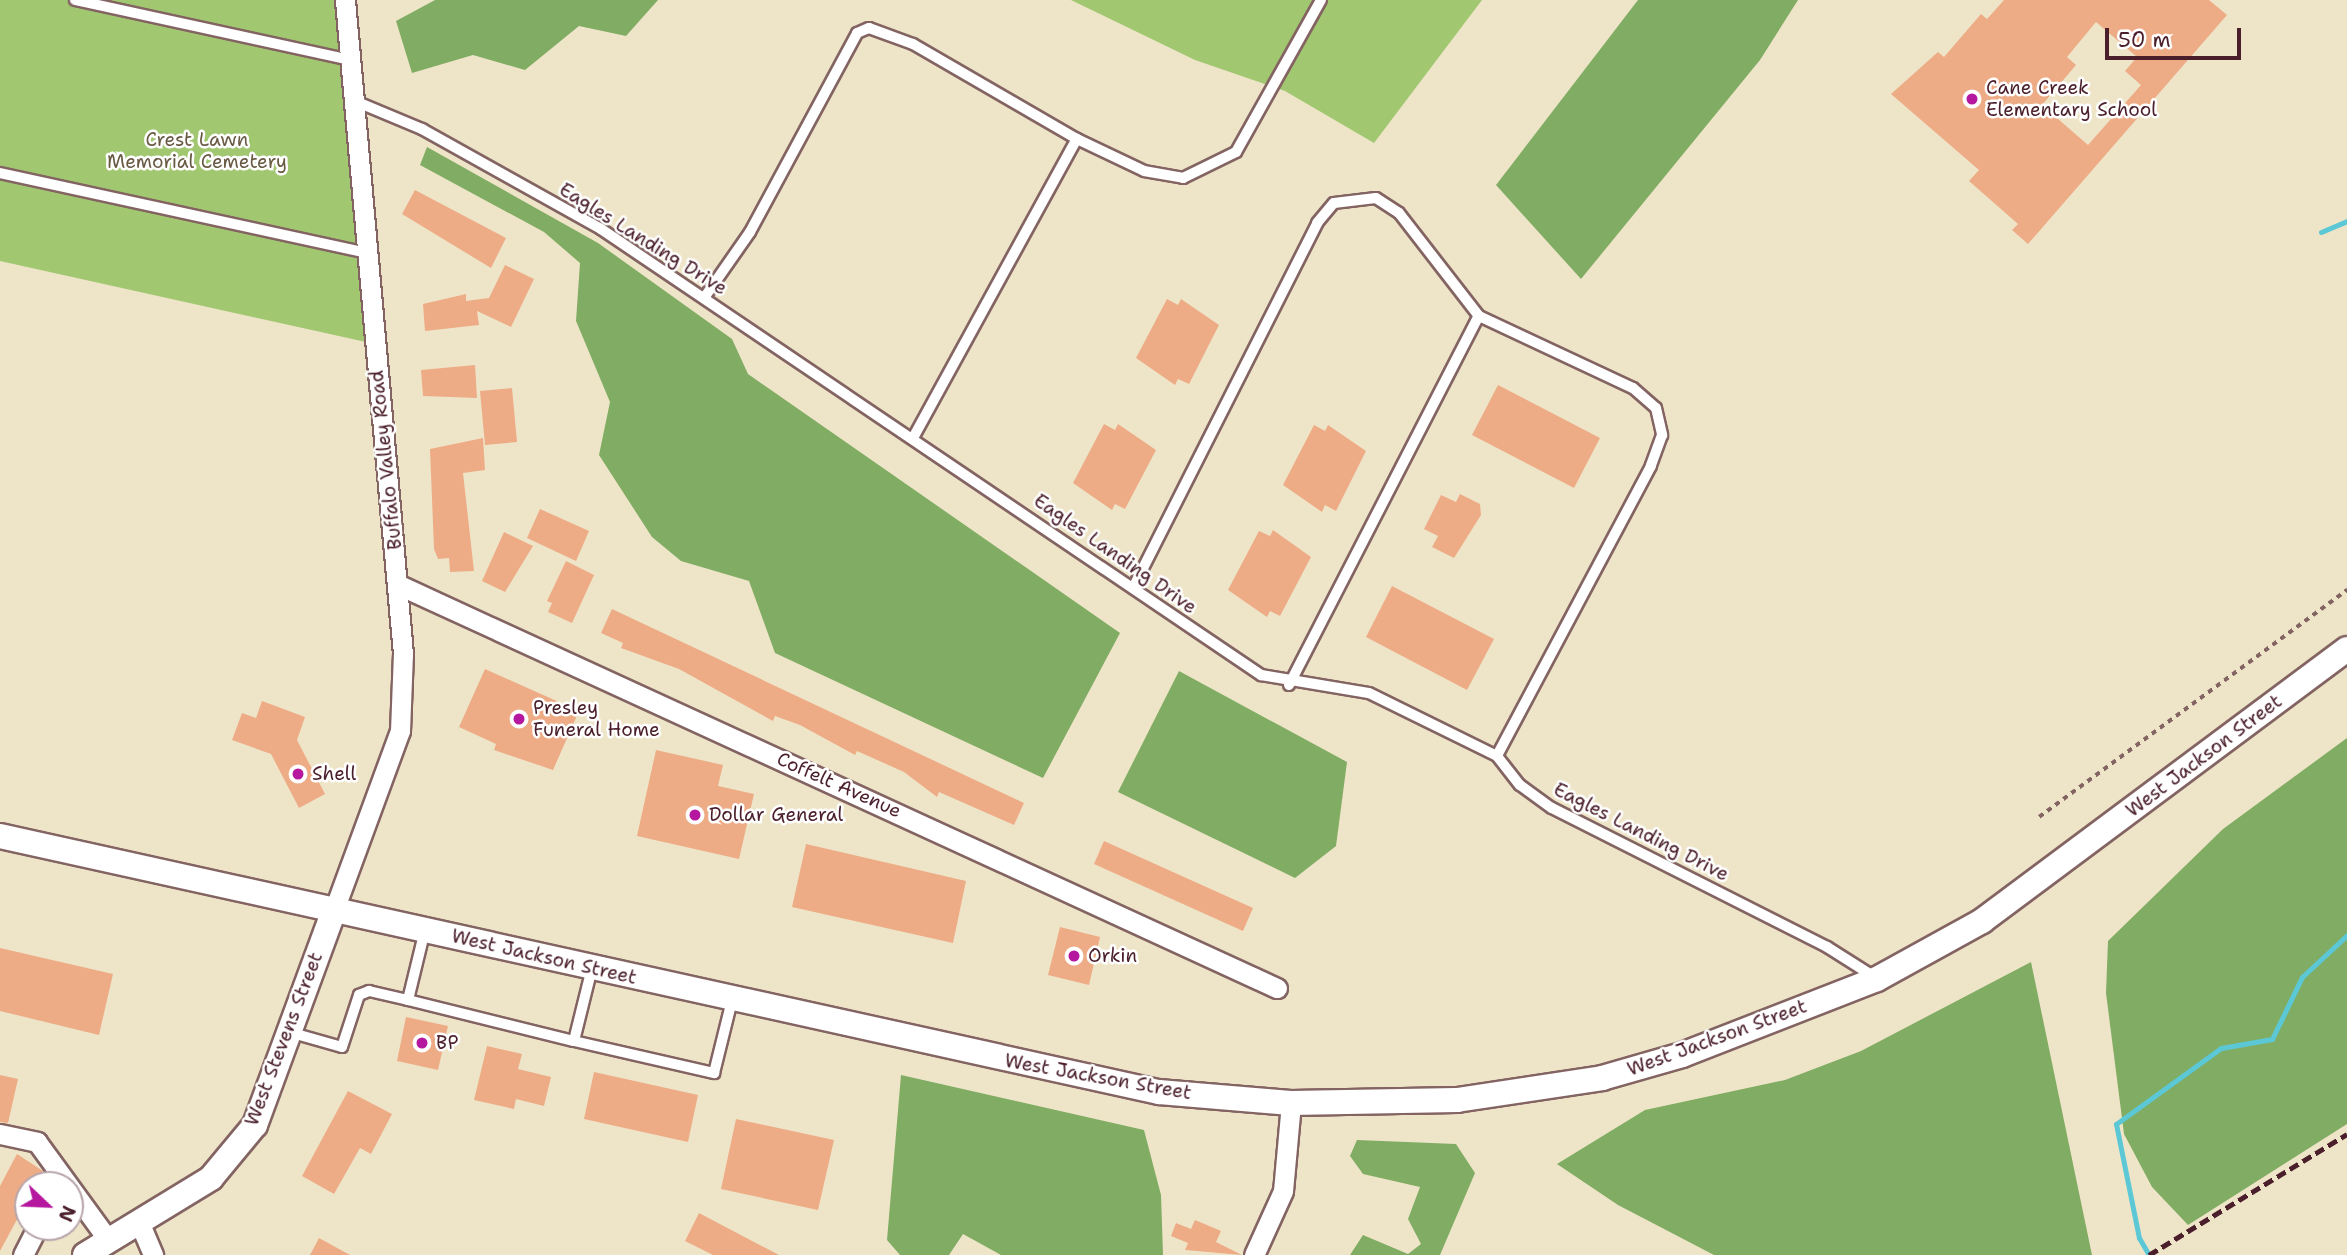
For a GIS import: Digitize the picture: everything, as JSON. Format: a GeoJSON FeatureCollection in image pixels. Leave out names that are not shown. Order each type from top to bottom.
{"type":"FeatureCollection","features":[{"type":"Feature","properties":{"kind":"street","name":"Buffalo Valley Road"},"geometry":{"type":"LineString","coordinates":[[334,910],[400,731],[399,585],[366,253],[345,0]]}},
{"type":"Feature","properties":{"kind":"street","name":"Coffelt Avenue"},"geometry":{"type":"LineString","coordinates":[[399,585],[1277,988]]}},
{"type":"Feature","properties":{"kind":"street","name":"West Jackson Street"},"geometry":{"type":"LineString","coordinates":[[0,836],[732,1000],[1159,1091],[1291,1103],[1457,1100],[1602,1078],[1682,1055],[1877,979],[1982,921],[2347,649]]}},
{"type":"Feature","properties":{"kind":"street","name":"West Stevens Street"},"geometry":{"type":"LineString","coordinates":[[85,1255],[140,1224],[211,1178],[255,1125],[334,910]]}},
{"type":"Feature","properties":{"kind":"street"},"geometry":{"type":"LineString","coordinates":[[1254,1255],[1283,1191],[1291,1103]]}},
{"type":"Feature","properties":{"kind":"street"},"geometry":{"type":"LineString","coordinates":[[0,1134],[37,1142],[58,1171]]}},
{"type":"Feature","properties":{"kind":"street"},"geometry":{"type":"LineString","coordinates":[[84,1207],[109,1241]]}},
{"type":"Feature","properties":{"kind":"street"},"geometry":{"type":"LineString","coordinates":[[140,1224],[153,1255]]}},
{"type":"Feature","properties":{"kind":"lane"},"geometry":{"type":"LineString","coordinates":[[75,0],[350,60]]}},
{"type":"Feature","properties":{"kind":"lane"},"geometry":{"type":"LineString","coordinates":[[704,298],[750,232],[857,33],[869,28],[912,44],[1077,139],[1164,176],[1183,178],[1216,166],[1236,152],[1321,0]]}},
{"type":"Feature","properties":{"kind":"lane","name":"Eagles Landing Drive"},"geometry":{"type":"LineString","coordinates":[[354,101],[422,129],[601,229],[1261,675],[1289,685],[1369,693],[1497,756],[1520,785],[1552,808],[1826,947],[1877,979]]}},
{"type":"Feature","properties":{"kind":"lane"},"geometry":{"type":"LineString","coordinates":[[913,438],[1077,139]]}},
{"type":"Feature","properties":{"kind":"lane"},"geometry":{"type":"LineString","coordinates":[[0,173],[366,253]]}},
{"type":"Feature","properties":{"kind":"lane"},"geometry":{"type":"LineString","coordinates":[[1133,588],[1317,223],[1335,203],[1353,196],[1376,198],[1399,213],[1479,316],[1633,388],[1656,408],[1662,435],[1497,756]]}},
{"type":"Feature","properties":{"kind":"lane"},"geometry":{"type":"LineString","coordinates":[[1289,685],[1479,316]]}},
{"type":"Feature","properties":{"kind":"lane"},"geometry":{"type":"LineString","coordinates":[[408,1000],[425,930]]}},
{"type":"Feature","properties":{"kind":"lane"},"geometry":{"type":"LineString","coordinates":[[574,1041],[592,968]]}},
{"type":"Feature","properties":{"kind":"lane"},"geometry":{"type":"LineString","coordinates":[[289,1032],[342,1047],[359,995],[369,991],[714,1073],[732,1000]]}},
{"type":"Feature","properties":{"kind":"path"},"geometry":{"type":"LineString","coordinates":[[2039,817],[2347,590]]}},
{"type":"Feature","properties":{"kind":"green space","name":"Crest Lawn Memorial Cemetery"},"geometry":{"type":"Polygon","coordinates":[[[0,0],[337,0],[366,342],[0,261],[0,0]]]}},
{"type":"Feature","properties":{"kind":"green space"},"geometry":{"type":"Polygon","coordinates":[[[435,0],[658,0],[626,36],[579,26],[525,70],[473,55],[412,73],[396,21],[435,0]]]}},
{"type":"Feature","properties":{"kind":"green space"},"geometry":{"type":"Polygon","coordinates":[[[1071,0],[1482,0],[1374,143],[1285,91],[1195,60],[1071,0]]]}},
{"type":"Feature","properties":{"kind":"green space"},"geometry":{"type":"Polygon","coordinates":[[[1638,0],[1798,0],[1760,60],[1581,279],[1496,185],[1638,0]]]}},
{"type":"Feature","properties":{"kind":"green space"},"geometry":{"type":"Polygon","coordinates":[[[427,147],[598,243],[732,339],[748,374],[1120,633],[1043,778],[775,653],[749,581],[681,561],[652,537],[599,455],[610,402],[576,321],[580,263],[544,232],[420,165],[427,147]]]}},
{"type":"Feature","properties":{"kind":"green space"},"geometry":{"type":"Polygon","coordinates":[[[1179,671],[1347,762],[1336,846],[1295,878],[1118,792],[1179,671]]]}},
{"type":"Feature","properties":{"kind":"green space"},"geometry":{"type":"Polygon","coordinates":[[[2347,738],[2347,1124],[2188,1225],[2152,1187],[2124,1134],[2106,993],[2108,941],[2223,829],[2347,738]]]}},
{"type":"Feature","properties":{"kind":"green space"},"geometry":{"type":"Polygon","coordinates":[[[2031,962],[2092,1255],[1714,1255],[1618,1205],[1557,1164],[1645,1110],[1785,1080],[1861,1051],[2031,962]]]}},
{"type":"Feature","properties":{"kind":"green space"},"geometry":{"type":"Polygon","coordinates":[[[901,1075],[1144,1130],[1161,1195],[1163,1255],[1001,1255],[963,1234],[949,1255],[900,1255],[887,1240],[901,1075]]]}},
{"type":"Feature","properties":{"kind":"green space"},"geometry":{"type":"Polygon","coordinates":[[[1357,1140],[1456,1144],[1475,1173],[1440,1255],[1350,1255],[1363,1235],[1408,1254],[1421,1244],[1408,1219],[1420,1187],[1363,1174],[1350,1156],[1357,1140]]]}},
{"type":"Feature","properties":{"kind":"building","name":"Cane Creek Elementary School"},"geometry":{"type":"Polygon","coordinates":[[[2004,0],[2209,0],[2227,15],[2028,244],[2012,230],[2018,224],[1969,181],[1979,170],[1891,94],[1938,52],[1944,57],[1981,14],[1987,19],[2004,0]],[[2096,22],[2067,57],[2076,65],[2042,105],[2088,145],[2141,85],[2125,71],[2137,57],[2096,22]]]}},
{"type":"Feature","properties":{"kind":"building"},"geometry":{"type":"Polygon","coordinates":[[[415,190],[506,238],[491,268],[402,214],[415,190]]]}},
{"type":"Feature","properties":{"kind":"building"},"geometry":{"type":"Polygon","coordinates":[[[505,265],[534,279],[511,327],[477,311],[479,325],[425,331],[423,304],[466,294],[466,301],[489,298],[505,265]]]}},
{"type":"Feature","properties":{"kind":"building"},"geometry":{"type":"Polygon","coordinates":[[[1167,299],[1178,305],[1181,299],[1219,325],[1189,384],[1178,379],[1175,385],[1136,358],[1167,299]]]}},
{"type":"Feature","properties":{"kind":"building"},"geometry":{"type":"Polygon","coordinates":[[[475,365],[477,398],[423,396],[421,370],[475,365]]]}},
{"type":"Feature","properties":{"kind":"building"},"geometry":{"type":"Polygon","coordinates":[[[1498,385],[1600,438],[1574,488],[1472,435],[1498,385]]]}},
{"type":"Feature","properties":{"kind":"building"},"geometry":{"type":"Polygon","coordinates":[[[512,388],[517,442],[485,445],[480,391],[512,388]]]}},
{"type":"Feature","properties":{"kind":"building"},"geometry":{"type":"Polygon","coordinates":[[[1104,424],[1115,430],[1118,424],[1156,450],[1125,509],[1115,504],[1112,510],[1073,483],[1104,424]]]}},
{"type":"Feature","properties":{"kind":"building"},"geometry":{"type":"Polygon","coordinates":[[[1314,425],[1325,431],[1328,425],[1366,451],[1336,511],[1325,505],[1322,512],[1283,485],[1314,425]]]}},
{"type":"Feature","properties":{"kind":"building"},"geometry":{"type":"Polygon","coordinates":[[[483,438],[485,470],[463,473],[474,571],[450,572],[449,558],[438,559],[434,549],[430,449],[483,438]]]}},
{"type":"Feature","properties":{"kind":"building"},"geometry":{"type":"Polygon","coordinates":[[[1460,494],[1480,504],[1481,515],[1454,558],[1432,547],[1438,536],[1424,529],[1441,495],[1456,502],[1460,494]]]}},
{"type":"Feature","properties":{"kind":"building"},"geometry":{"type":"Polygon","coordinates":[[[540,509],[589,531],[576,561],[527,538],[540,509]]]}},
{"type":"Feature","properties":{"kind":"building"},"geometry":{"type":"Polygon","coordinates":[[[1273,530],[1311,557],[1280,616],[1270,611],[1267,617],[1228,590],[1259,531],[1270,536],[1273,530]]]}},
{"type":"Feature","properties":{"kind":"building"},"geometry":{"type":"Polygon","coordinates":[[[504,532],[533,546],[505,592],[482,581],[504,532]]]}},
{"type":"Feature","properties":{"kind":"building"},"geometry":{"type":"Polygon","coordinates":[[[566,561],[594,575],[572,623],[548,612],[552,603],[547,601],[566,561]]]}},
{"type":"Feature","properties":{"kind":"building"},"geometry":{"type":"Polygon","coordinates":[[[1392,586],[1494,639],[1467,690],[1366,637],[1392,586]]]}},
{"type":"Feature","properties":{"kind":"building"},"geometry":{"type":"Polygon","coordinates":[[[612,609],[1024,803],[1014,825],[939,792],[937,797],[904,772],[857,751],[855,755],[800,725],[775,716],[773,721],[679,669],[621,648],[623,643],[601,633],[612,609]]]}},
{"type":"Feature","properties":{"kind":"building","name":"Presley Funeral Home"},"geometry":{"type":"Polygon","coordinates":[[[485,669],[579,711],[553,770],[494,750],[496,744],[459,727],[485,669]]]}},
{"type":"Feature","properties":{"kind":"building","name":"Shell"},"geometry":{"type":"Polygon","coordinates":[[[262,701],[305,717],[297,740],[325,794],[299,808],[271,754],[232,740],[242,713],[256,718],[262,701]]]}},
{"type":"Feature","properties":{"kind":"building","name":"Dollar General"},"geometry":{"type":"Polygon","coordinates":[[[656,750],[723,765],[718,786],[754,794],[739,859],[637,836],[656,750]]]}},
{"type":"Feature","properties":{"kind":"building"},"geometry":{"type":"Polygon","coordinates":[[[1104,841],[1253,908],[1243,931],[1094,864],[1104,841]]]}},
{"type":"Feature","properties":{"kind":"building"},"geometry":{"type":"Polygon","coordinates":[[[806,844],[966,881],[953,943],[792,907],[806,844]]]}},
{"type":"Feature","properties":{"kind":"building","name":"Orkin"},"geometry":{"type":"Polygon","coordinates":[[[1060,927],[1100,937],[1089,985],[1048,975],[1060,927]]]}},
{"type":"Feature","properties":{"kind":"building"},"geometry":{"type":"Polygon","coordinates":[[[0,948],[113,974],[99,1035],[0,1011],[0,948]]]}},
{"type":"Feature","properties":{"kind":"building","name":"BP"},"geometry":{"type":"Polygon","coordinates":[[[406,1017],[448,1026],[438,1070],[397,1061],[406,1017]]]}},
{"type":"Feature","properties":{"kind":"building"},"geometry":{"type":"Polygon","coordinates":[[[487,1046],[522,1054],[518,1069],[551,1077],[544,1106],[516,1099],[514,1109],[474,1100],[487,1046]]]}},
{"type":"Feature","properties":{"kind":"building"},"geometry":{"type":"Polygon","coordinates":[[[594,1072],[698,1095],[688,1142],[584,1119],[594,1072]]]}},
{"type":"Feature","properties":{"kind":"building"},"geometry":{"type":"Polygon","coordinates":[[[0,1075],[18,1079],[8,1123],[0,1122],[0,1075]]]}},
{"type":"Feature","properties":{"kind":"building"},"geometry":{"type":"Polygon","coordinates":[[[348,1091],[392,1114],[371,1154],[360,1148],[334,1194],[302,1176],[348,1091]]]}},
{"type":"Feature","properties":{"kind":"building"},"geometry":{"type":"Polygon","coordinates":[[[736,1119],[834,1140],[818,1210],[721,1189],[736,1119]]]}},
{"type":"Feature","properties":{"kind":"building"},"geometry":{"type":"Polygon","coordinates":[[[17,1154],[43,1171],[14,1171],[14,1225],[0,1251],[0,1186],[17,1154]]]}},
{"type":"Feature","properties":{"kind":"building"},"geometry":{"type":"Polygon","coordinates":[[[699,1213],[779,1255],[713,1255],[685,1241],[699,1213]]]}},
{"type":"Feature","properties":{"kind":"building"},"geometry":{"type":"Polygon","coordinates":[[[1195,1220],[1221,1231],[1216,1242],[1242,1255],[1185,1250],[1188,1243],[1171,1236],[1176,1223],[1191,1229],[1195,1220]]]}},
{"type":"Feature","properties":{"kind":"building"},"geometry":{"type":"Polygon","coordinates":[[[319,1238],[350,1255],[310,1255],[319,1238]]]}},
{"type":"Feature","properties":{"kind":"waterway"},"geometry":{"type":"LineString","coordinates":[[2321,232],[2347,221]]}},
{"type":"Feature","properties":{"kind":"waterway"},"geometry":{"type":"LineString","coordinates":[[2149,1255],[2139,1238],[2116,1124],[2221,1048],[2272,1039],[2302,977],[2347,935]]}},
{"type":"Feature","properties":{"kind":"railway"},"geometry":{"type":"LineString","coordinates":[[2149,1255],[2347,1134]]}},
{"type":"Feature","properties":{"kind":"place","name":"Cane Creek Elementary School"},"geometry":{"type":"Point","coordinates":[1972,99]}},
{"type":"Feature","properties":{"kind":"place","name":"Presley Funeral Home"},"geometry":{"type":"Point","coordinates":[519,719]}},
{"type":"Feature","properties":{"kind":"place","name":"Shell"},"geometry":{"type":"Point","coordinates":[298,774]}},
{"type":"Feature","properties":{"kind":"place","name":"Dollar General"},"geometry":{"type":"Point","coordinates":[695,815]}},
{"type":"Feature","properties":{"kind":"place","name":"Orkin"},"geometry":{"type":"Point","coordinates":[1074,956]}},
{"type":"Feature","properties":{"kind":"place","name":"BP"},"geometry":{"type":"Point","coordinates":[422,1043]}}]}
